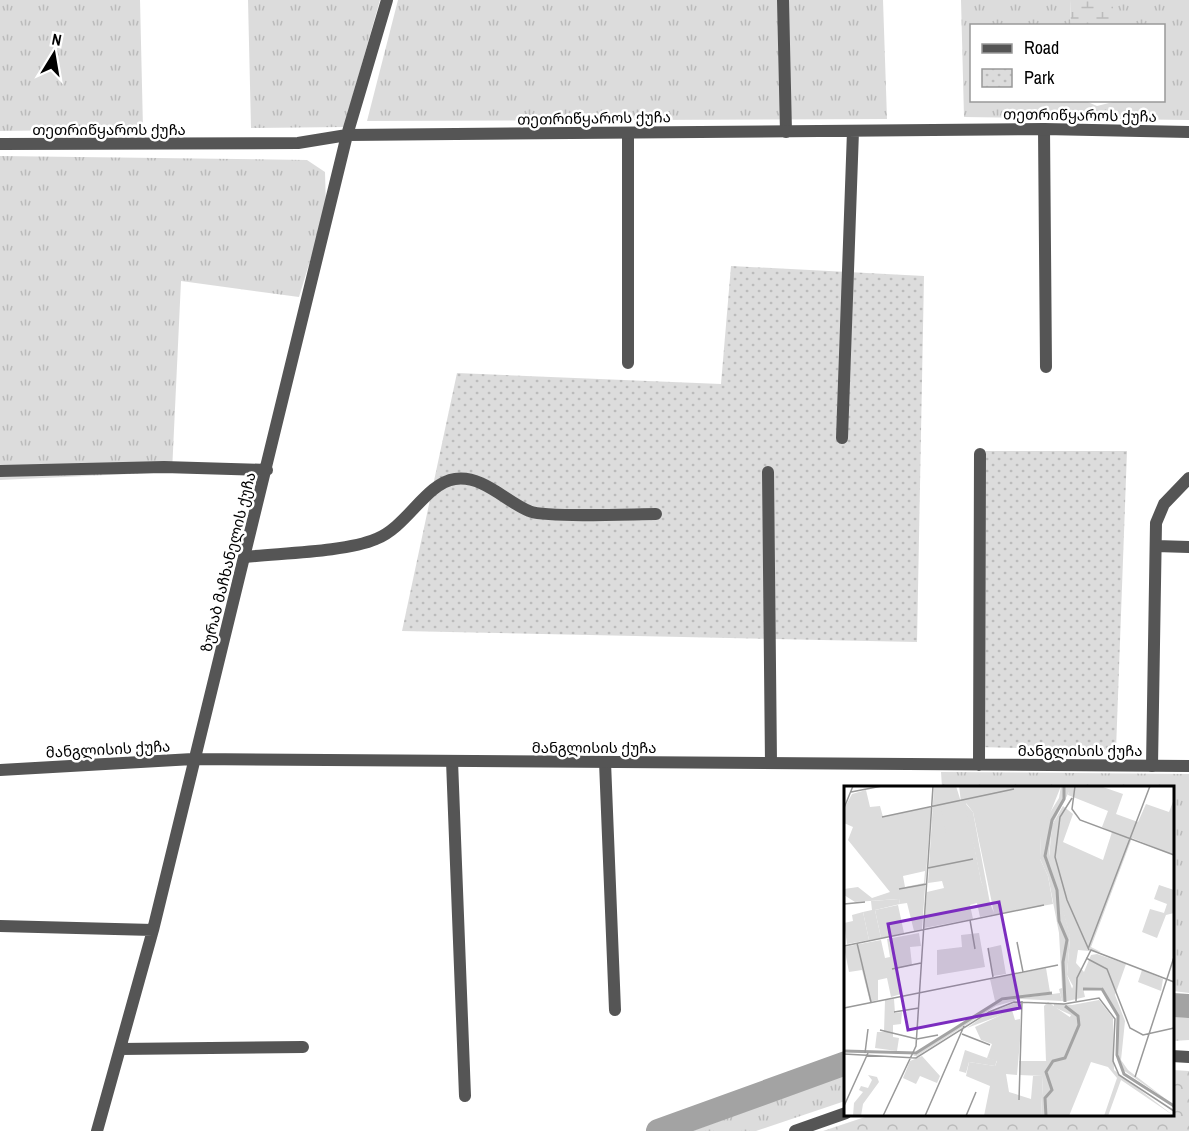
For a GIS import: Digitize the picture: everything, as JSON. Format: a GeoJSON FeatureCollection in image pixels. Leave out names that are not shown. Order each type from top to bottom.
{"type":"FeatureCollection","features":[{"type":"Feature","properties":{"kind":"street","name":"ზურაბ მაჩხანელის ქუჩა"},"geometry":{"type":"LineString","coordinates":[[97,1131],[153,930],[347,135],[387,0]]}},
{"type":"Feature","properties":{"kind":"street"},"geometry":{"type":"LineString","coordinates":[[783,0],[786,132]]}},
{"type":"Feature","properties":{"kind":"street","name":"თეთრიწყაროს ქუჩა"},"geometry":{"type":"LineString","coordinates":[[0,144],[298,143],[347,135],[1044,129],[1189,132]]}},
{"type":"Feature","properties":{"kind":"street"},"geometry":{"type":"LineString","coordinates":[[1044,129],[1046,367]]}},
{"type":"Feature","properties":{"kind":"street"},"geometry":{"type":"LineString","coordinates":[[842,438],[853,131]]}},
{"type":"Feature","properties":{"kind":"street"},"geometry":{"type":"LineString","coordinates":[[628,133],[628,363]]}},
{"type":"Feature","properties":{"kind":"street"},"geometry":{"type":"LineString","coordinates":[[979,765],[980,454]]}},
{"type":"Feature","properties":{"kind":"street"},"geometry":{"type":"LineString","coordinates":[[0,471],[164,467],[267,470]]}},
{"type":"Feature","properties":{"kind":"street"},"geometry":{"type":"LineString","coordinates":[[768,472],[771,763]]}},
{"type":"Feature","properties":{"kind":"street"},"geometry":{"type":"LineString","coordinates":[[1152,766],[1156,523],[1164,504],[1189,478]]}},
{"type":"Feature","properties":{"kind":"street"},"geometry":{"type":"LineString","coordinates":[[245,557],[350,545],[377,539],[405,521],[432,490],[454,479],[482,482],[531,513],[657,514]]}},
{"type":"Feature","properties":{"kind":"street"},"geometry":{"type":"LineString","coordinates":[[1156,546],[1189,547]]}},
{"type":"Feature","properties":{"kind":"street","name":"მანგლისის ქუჩა"},"geometry":{"type":"LineString","coordinates":[[0,770],[193,759],[1189,766]]}},
{"type":"Feature","properties":{"kind":"street"},"geometry":{"type":"LineString","coordinates":[[452,761],[465,1096]]}},
{"type":"Feature","properties":{"kind":"street"},"geometry":{"type":"LineString","coordinates":[[604,762],[615,1010]]}},
{"type":"Feature","properties":{"kind":"street"},"geometry":{"type":"LineString","coordinates":[[0,926],[153,930]]}},
{"type":"Feature","properties":{"kind":"street"},"geometry":{"type":"LineString","coordinates":[[120,1048],[303,1047]]}},
{"type":"Feature","properties":{"kind":"street"},"geometry":{"type":"LineString","coordinates":[[1174,1056],[1189,1058]]}},
{"type":"Feature","properties":{"kind":"street"},"geometry":{"type":"LineString","coordinates":[[795,1131],[844,1114]]}},
{"type":"Feature","properties":{"kind":"green space"},"geometry":{"type":"Polygon","coordinates":[[[0,0],[140,0],[143,129],[0,131],[0,0]]]}},
{"type":"Feature","properties":{"kind":"green space"},"geometry":{"type":"Polygon","coordinates":[[[248,0],[380,0],[344,127],[251,128],[248,0]]]}},
{"type":"Feature","properties":{"kind":"green space"},"geometry":{"type":"Polygon","coordinates":[[[398,0],[883,0],[887,119],[367,121],[398,0]]]}},
{"type":"Feature","properties":{"kind":"green space"},"geometry":{"type":"Polygon","coordinates":[[[961,0],[1070,0],[1071,24],[970,24],[970,102],[1088,102],[1097,106],[1113,102],[1165,102],[1165,24],[1113,24],[1113,0],[1189,0],[1189,120],[964,117],[961,0]]]}},
{"type":"Feature","properties":{"kind":"green space"},"geometry":{"type":"Polygon","coordinates":[[[1070,0],[1113,0],[1113,24],[1071,24],[1070,0]]]}},
{"type":"Feature","properties":{"kind":"green space"},"geometry":{"type":"Polygon","coordinates":[[[0,156],[307,160],[325,172],[326,208],[299,297],[181,281],[172,472],[0,480],[0,156]]]}},
{"type":"Feature","properties":{"kind":"green space"},"geometry":{"type":"Polygon","coordinates":[[[731,266],[924,276],[917,642],[402,631],[457,373],[721,384],[731,266]]]}},
{"type":"Feature","properties":{"kind":"green space"},"geometry":{"type":"Polygon","coordinates":[[[986,451],[1127,451],[1116,750],[977,747],[986,451]]]}},
{"type":"Feature","properties":{"kind":"green space"},"geometry":{"type":"Polygon","coordinates":[[[941,772],[1189,774],[1189,993],[1174,991],[1174,786],[942,786],[941,772]]]}},
{"type":"Feature","properties":{"kind":"green space"},"geometry":{"type":"Polygon","coordinates":[[[1174,1017],[1189,1018],[1189,1040],[1174,1041],[1174,1017]]]}},
{"type":"Feature","properties":{"kind":"green space"},"geometry":{"type":"Polygon","coordinates":[[[1174,1070],[1189,1071],[1189,1131],[823,1131],[868,1116],[1174,1116],[1174,1070]]]}},
{"type":"Feature","properties":{"kind":"green space"},"geometry":{"type":"Polygon","coordinates":[[[844,1075],[844,1101],[756,1131],[692,1131],[844,1075]]]}},
{"type":"Feature","properties":{"kind":"waterway"},"geometry":{"type":"LineString","coordinates":[[1174,1005],[1189,1006]]}},
{"type":"Feature","properties":{"kind":"waterway"},"geometry":{"type":"LineString","coordinates":[[658,1131],[844,1064]]}}]}
